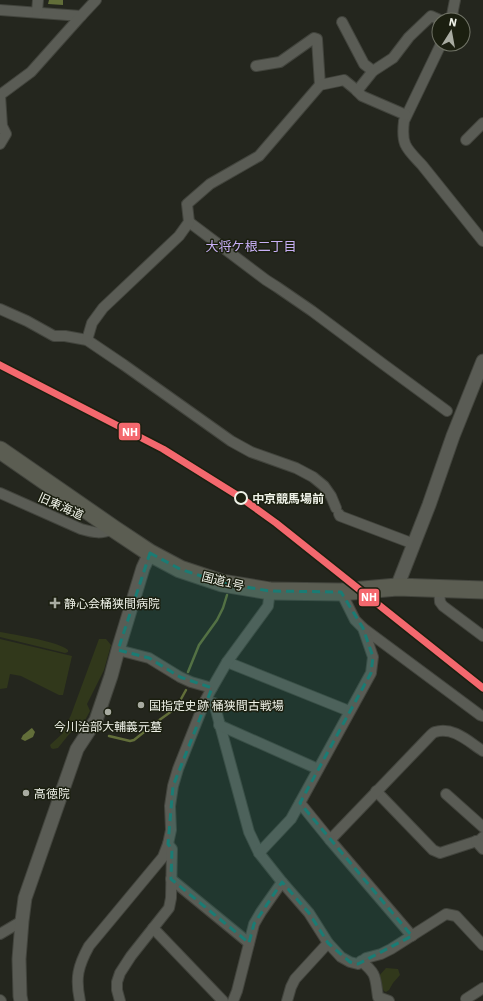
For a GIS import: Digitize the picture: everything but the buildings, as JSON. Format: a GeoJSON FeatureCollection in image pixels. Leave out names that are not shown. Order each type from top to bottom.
{"type":"FeatureCollection","features":[{"type":"Feature","properties":{"kind":"highway","name":"国道1号"},"geometry":{"type":"LineString","coordinates":[[0,450],[150,553],[180,569],[222,583],[270,591],[341,592],[397,587],[483,590]]}},
{"type":"Feature","properties":{"kind":"street"},"geometry":{"type":"LineString","coordinates":[[37,12],[38,0]]}},
{"type":"Feature","properties":{"kind":"street"},"geometry":{"type":"LineString","coordinates":[[0,144],[6,134],[2,126],[0,95],[31,72],[96,0]]}},
{"type":"Feature","properties":{"kind":"street"},"geometry":{"type":"LineString","coordinates":[[453,12],[455,0]]}},
{"type":"Feature","properties":{"kind":"street"},"geometry":{"type":"LineString","coordinates":[[0,10],[81,16]]}},
{"type":"Feature","properties":{"kind":"street"},"geometry":{"type":"LineString","coordinates":[[357,91],[373,71],[394,58],[409,37],[431,16]]}},
{"type":"Feature","properties":{"kind":"street"},"geometry":{"type":"LineString","coordinates":[[342,22],[364,64],[373,71]]}},
{"type":"Feature","properties":{"kind":"street"},"geometry":{"type":"LineString","coordinates":[[256,66],[280,62],[314,38],[317,39],[320,85]]}},
{"type":"Feature","properties":{"kind":"street"},"geometry":{"type":"LineString","coordinates":[[437,52],[406,115],[402,134],[404,145],[483,241]]}},
{"type":"Feature","properties":{"kind":"street"},"geometry":{"type":"LineString","coordinates":[[86,340],[92,323],[103,308],[179,236],[189,222],[187,204],[210,184],[259,156],[320,85],[344,80],[362,96],[406,115]]}},
{"type":"Feature","properties":{"kind":"street"},"geometry":{"type":"LineString","coordinates":[[466,140],[483,123]]}},
{"type":"Feature","properties":{"kind":"street"},"geometry":{"type":"LineString","coordinates":[[189,222],[266,280],[312,311],[453,414]]}},
{"type":"Feature","properties":{"kind":"street"},"geometry":{"type":"LineString","coordinates":[[0,309],[27,321],[54,336],[65,336],[86,340],[124,365],[231,441],[251,452],[296,468],[313,477],[324,486],[331,496],[340,516],[414,544]]}},
{"type":"Feature","properties":{"kind":"street"},"geometry":{"type":"LineString","coordinates":[[397,587],[429,505],[453,414],[483,361]]}},
{"type":"Feature","properties":{"kind":"street","name":"旧東海道"},"geometry":{"type":"LineString","coordinates":[[0,493],[81,529],[102,533],[114,529]]}},
{"type":"Feature","properties":{"kind":"street"},"geometry":{"type":"LineString","coordinates":[[21,1001],[19,960],[25,898],[77,749],[96,720],[111,676],[143,568],[150,553]]}},
{"type":"Feature","properties":{"kind":"street"},"geometry":{"type":"LineString","coordinates":[[439,588],[440,602],[443,606],[483,636]]}},
{"type":"Feature","properties":{"kind":"street"},"geometry":{"type":"LineString","coordinates":[[80,1001],[77,988],[78,971],[83,956],[89,946],[163,857],[171,830],[170,806],[173,786],[178,769],[205,701],[227,662],[268,606],[270,591]]}},
{"type":"Feature","properties":{"kind":"street"},"geometry":{"type":"LineString","coordinates":[[341,592],[355,620],[363,628],[483,716]]}},
{"type":"Feature","properties":{"kind":"street"},"geometry":{"type":"LineString","coordinates":[[259,853],[291,819],[371,673],[373,657],[363,628]]}},
{"type":"Feature","properties":{"kind":"street"},"geometry":{"type":"LineString","coordinates":[[118,650],[149,658],[180,678],[212,688]]}},
{"type":"Feature","properties":{"kind":"street"},"geometry":{"type":"LineString","coordinates":[[227,662],[349,711]]}},
{"type":"Feature","properties":{"kind":"street"},"geometry":{"type":"LineString","coordinates":[[205,701],[214,703],[249,832],[259,853],[309,913],[328,943],[341,957],[358,964],[366,958],[381,954],[446,914],[456,916],[483,945]]}},
{"type":"Feature","properties":{"kind":"street"},"geometry":{"type":"LineString","coordinates":[[219,724],[318,769]]}},
{"type":"Feature","properties":{"kind":"street"},"geometry":{"type":"LineString","coordinates":[[330,840],[434,732],[455,732],[483,751]]}},
{"type":"Feature","properties":{"kind":"street"},"geometry":{"type":"LineString","coordinates":[[376,791],[433,850],[440,853],[479,839],[483,849]]}},
{"type":"Feature","properties":{"kind":"street"},"geometry":{"type":"LineString","coordinates":[[446,794],[483,826]]}},
{"type":"Feature","properties":{"kind":"street"},"geometry":{"type":"LineString","coordinates":[[300,803],[412,936]]}},
{"type":"Feature","properties":{"kind":"street"},"geometry":{"type":"LineString","coordinates":[[120,1001],[117,990],[117,982],[120,973],[130,956],[169,908],[171,898],[172,849],[168,844]]}},
{"type":"Feature","properties":{"kind":"street"},"geometry":{"type":"LineString","coordinates":[[171,879],[249,943]]}},
{"type":"Feature","properties":{"kind":"street"},"geometry":{"type":"LineString","coordinates":[[233,1001],[237,991],[254,924],[282,882]]}},
{"type":"Feature","properties":{"kind":"street"},"geometry":{"type":"LineString","coordinates":[[0,934],[22,920]]}},
{"type":"Feature","properties":{"kind":"street"},"geometry":{"type":"LineString","coordinates":[[153,928],[223,1001]]}},
{"type":"Feature","properties":{"kind":"street"},"geometry":{"type":"LineString","coordinates":[[287,1001],[295,980],[328,943]]}},
{"type":"Feature","properties":{"kind":"street"},"geometry":{"type":"LineString","coordinates":[[362,961],[371,969],[375,976],[378,997],[389,1001]]}},
{"type":"Feature","properties":{"kind":"street"},"geometry":{"type":"LineString","coordinates":[[465,1000],[483,988]]}},
{"type":"Feature","properties":{"kind":"highlighted area"},"geometry":{"type":"Polygon","coordinates":[[[150,553],[180,569],[222,583],[270,591],[341,592],[363,628],[373,657],[371,673],[300,803],[412,936],[358,964],[350,962],[328,943],[309,913],[282,882],[254,924],[249,943],[171,879],[172,849],[168,844],[173,786],[212,688],[180,677],[149,658],[118,650],[150,553]]]}},
{"type":"Feature","properties":{"kind":"shaded area"},"geometry":{"type":"Polygon","coordinates":[[[49,0],[63,0],[63,5],[48,4],[49,0]]]}},
{"type":"Feature","properties":{"kind":"shaded area"},"geometry":{"type":"Polygon","coordinates":[[[0,632],[55,644],[68,650],[68,652],[65,653],[0,637],[0,632]]]}},
{"type":"Feature","properties":{"kind":"shaded area"},"geometry":{"type":"Polygon","coordinates":[[[0,639],[72,656],[63,695],[59,695],[21,676],[10,674],[7,688],[0,689],[0,639]]]}},
{"type":"Feature","properties":{"kind":"shaded area"},"geometry":{"type":"Polygon","coordinates":[[[99,639],[106,639],[111,645],[104,670],[87,704],[90,711],[82,726],[70,733],[58,748],[53,749],[50,745],[62,734],[71,715],[99,639]]]}},
{"type":"Feature","properties":{"kind":"shaded area"},"geometry":{"type":"Polygon","coordinates":[[[32,728],[35,732],[33,737],[25,741],[21,739],[23,735],[32,728]]]}},
{"type":"Feature","properties":{"kind":"shaded area"},"geometry":{"type":"Polygon","coordinates":[[[386,968],[398,969],[400,975],[386,992],[382,988],[378,977],[386,968]]]}},
{"type":"Feature","properties":{"kind":"waterway"},"geometry":{"type":"LineString","coordinates":[[188,672],[199,645],[217,620],[227,595]]}},
{"type":"Feature","properties":{"kind":"waterway"},"geometry":{"type":"LineString","coordinates":[[109,736],[130,741],[134,740],[176,708],[186,690]]}},
{"type":"Feature","properties":{"kind":"transit line","name":"NH"},"geometry":{"type":"LineString","coordinates":[[0,365],[163,449],[240,497],[276,523],[483,688]]}},
{"type":"Feature","properties":{"kind":"place","name":"中京競馬場前"},"geometry":{"type":"Point","coordinates":[241,498]}},
{"type":"Feature","properties":{"kind":"place","name":"静心会桶狭間病院"},"geometry":{"type":"Point","coordinates":[55,603]}},
{"type":"Feature","properties":{"kind":"place","name":"国指定史跡 桶狭間古戦場"},"geometry":{"type":"Point","coordinates":[141,705]}},
{"type":"Feature","properties":{"kind":"place","name":"今川治部大輔義元墓"},"geometry":{"type":"Point","coordinates":[108,712]}},
{"type":"Feature","properties":{"kind":"place","name":"高徳院"},"geometry":{"type":"Point","coordinates":[26,793]}},
{"type":"Feature","properties":{"kind":"district","name":"大将ケ根二丁目"},"geometry":{"type":"Point","coordinates":[251,246]}}]}
